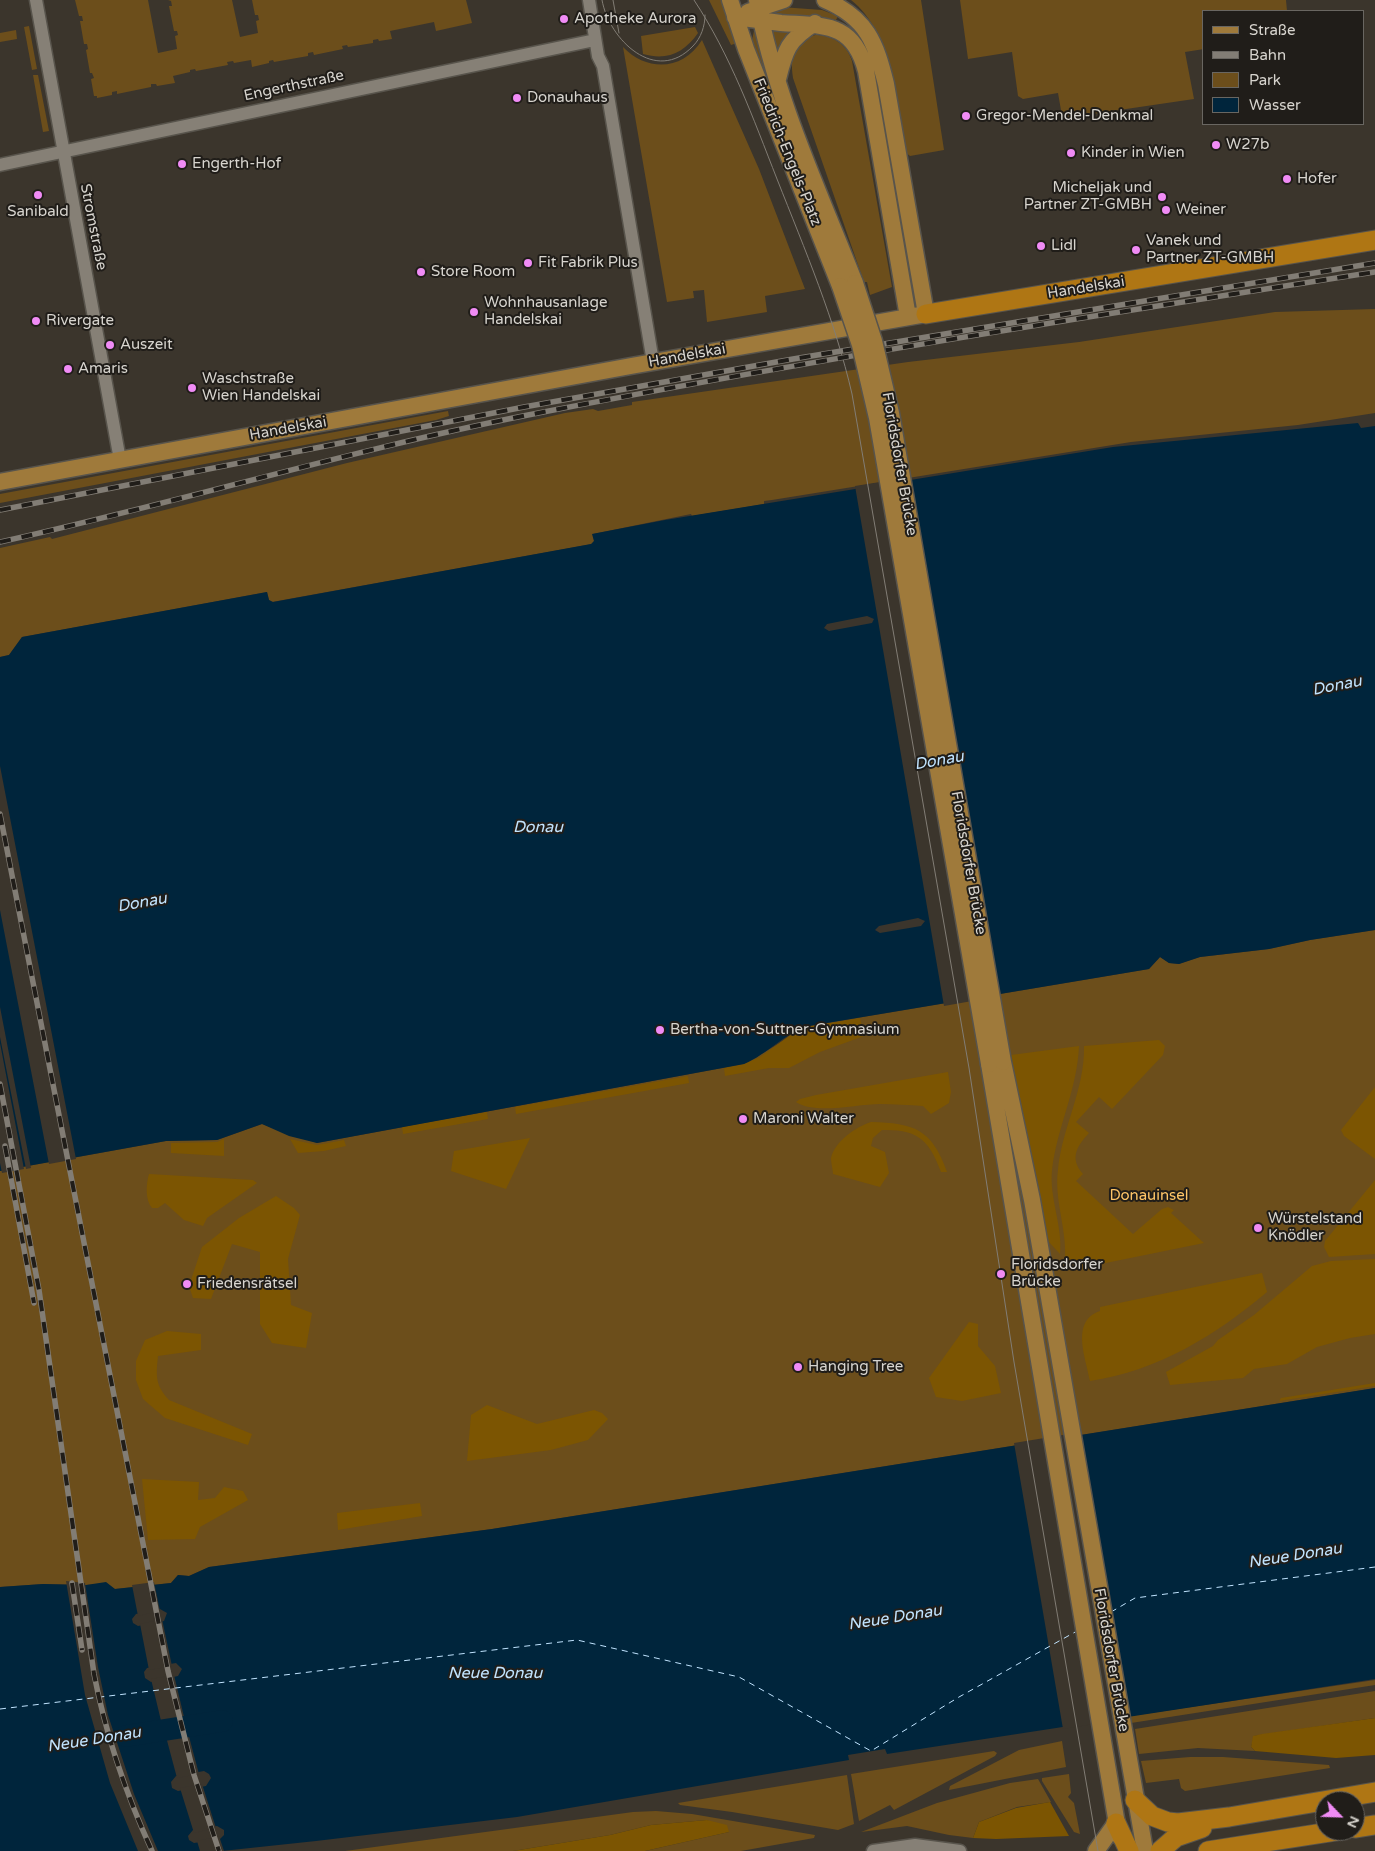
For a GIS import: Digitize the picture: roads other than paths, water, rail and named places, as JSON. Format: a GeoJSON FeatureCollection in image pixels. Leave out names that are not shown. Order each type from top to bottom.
{"type":"FeatureCollection","features":[{"type":"Feature","properties":{"kind":"highway","name":"Handelskai"},"geometry":{"type":"LineString","coordinates":[[917,316],[1375,240]]}},
{"type":"Feature","properties":{"kind":"highway"},"geometry":{"type":"LineString","coordinates":[[1135,1800],[1152,1816],[1168,1822],[1228,1818],[1375,1792]]}},
{"type":"Feature","properties":{"kind":"highway"},"geometry":{"type":"LineString","coordinates":[[1116,1822],[1139,1846],[1228,1818]]}},
{"type":"Feature","properties":{"kind":"highway"},"geometry":{"type":"LineString","coordinates":[[1208,1851],[1315,1834]]}},
{"type":"Feature","properties":{"kind":"main road","name":"Friedrich-Engels-Platz"},"geometry":{"type":"LineString","coordinates":[[730,0],[735,17],[847,285]]}},
{"type":"Feature","properties":{"kind":"main road"},"geometry":{"type":"LineString","coordinates":[[735,17],[784,0]]}},
{"type":"Feature","properties":{"kind":"main road"},"geometry":{"type":"LineString","coordinates":[[826,0],[856,18],[867,30],[878,52],[886,84],[917,316]]}},
{"type":"Feature","properties":{"kind":"main road","name":"Friedrich-Engels-Platz"},"geometry":{"type":"LineString","coordinates":[[759,9],[778,79],[847,285]]}},
{"type":"Feature","properties":{"kind":"main road"},"geometry":{"type":"LineString","coordinates":[[759,9],[827,25],[845,34],[852,41],[864,62],[917,316]]}},
{"type":"Feature","properties":{"kind":"main road"},"geometry":{"type":"LineString","coordinates":[[778,79],[784,55],[790,43],[800,32],[815,23]]}},
{"type":"Feature","properties":{"kind":"main road","name":"Floridsdorfer Brücke"},"geometry":{"type":"LineString","coordinates":[[847,285],[874,341],[891,413],[996,1063],[1043,1385],[1116,1822]]}},
{"type":"Feature","properties":{"kind":"main road","name":"Handelskai"},"geometry":{"type":"LineString","coordinates":[[0,482],[653,362],[917,316]]}},
{"type":"Feature","properties":{"kind":"main road","name":"Floridsdorfer Brücke"},"geometry":{"type":"LineString","coordinates":[[996,1063],[1027,1172],[1135,1800],[1139,1846]]}},
{"type":"Feature","properties":{"kind":"main road"},"geometry":{"type":"LineString","coordinates":[[1098,1850],[1116,1822]]}},
{"type":"Feature","properties":{"kind":"street","name":"Stromstraße"},"geometry":{"type":"LineString","coordinates":[[36,0],[120,460]]}},
{"type":"Feature","properties":{"kind":"street"},"geometry":{"type":"LineString","coordinates":[[589,0],[653,362]]}},
{"type":"Feature","properties":{"kind":"street","name":"Engerthstraße"},"geometry":{"type":"LineString","coordinates":[[0,165],[595,40]]}},
{"type":"Feature","properties":{"kind":"street"},"geometry":{"type":"LineString","coordinates":[[872,1851],[915,1846],[960,1851]]}},
{"type":"Feature","properties":{"kind":"water","name":"Donau"},"geometry":{"type":"Polygon","coordinates":[[[1358,423],[1361,428],[1375,426],[1375,930],[1310,940],[1269,949],[1200,957],[1179,964],[1169,963],[1160,957],[1149,969],[809,1026],[792,1033],[761,1055],[744,1064],[317,1143],[289,1136],[262,1124],[217,1140],[166,1141],[0,1171],[0,657],[9,655],[22,637],[267,592],[269,600],[273,602],[591,544],[594,541],[592,534],[665,520],[1113,447],[1358,423]],[[867,616],[827,624],[824,628],[829,631],[872,623],[874,619],[867,616]],[[918,918],[879,926],[875,930],[880,933],[921,926],[925,921],[918,918]]]}},
{"type":"Feature","properties":{"kind":"water","name":"Neue Donau"},"geometry":{"type":"Polygon","coordinates":[[[1375,1388],[1375,1679],[887,1754],[885,1749],[848,1755],[849,1760],[517,1817],[222,1851],[0,1851],[0,1587],[43,1584],[86,1585],[106,1582],[115,1589],[171,1583],[178,1575],[189,1576],[209,1567],[492,1529],[1375,1388]],[[160,1609],[136,1614],[132,1619],[133,1623],[138,1626],[164,1621],[167,1613],[160,1609]],[[176,1663],[147,1668],[144,1672],[145,1678],[151,1682],[178,1676],[182,1669],[176,1663]],[[187,1718],[160,1723],[157,1730],[163,1736],[188,1732],[192,1726],[187,1718]],[[204,1771],[176,1776],[171,1782],[172,1788],[178,1791],[206,1786],[211,1778],[204,1771]],[[217,1826],[193,1830],[188,1836],[189,1840],[194,1843],[220,1839],[224,1835],[224,1830],[217,1826]]]}},
{"type":"Feature","properties":{"kind":"waterway","name":"Neue Donau"},"geometry":{"type":"LineString","coordinates":[[126,1736],[222,1721]]}},
{"type":"Feature","properties":{"kind":"tram line"},"geometry":{"type":"LineString","coordinates":[[602,0],[606,15],[614,30],[636,53],[650,59],[664,61],[679,57],[693,46],[702,32],[705,15]]}},
{"type":"Feature","properties":{"kind":"tram line"},"geometry":{"type":"LineString","coordinates":[[613,0],[619,33]]}},
{"type":"Feature","properties":{"kind":"tram line"},"geometry":{"type":"LineString","coordinates":[[694,0],[719,43],[750,110],[819,285],[837,339],[852,394],[969,1068],[1014,1362],[1098,1851]]}},
{"type":"Feature","properties":{"kind":"railway"},"geometry":{"type":"LineString","coordinates":[[0,510],[524,407],[793,359],[1375,263]]}},
{"type":"Feature","properties":{"kind":"railway"},"geometry":{"type":"LineString","coordinates":[[0,542],[132,511],[395,444],[528,415],[845,357],[1375,272]]}},
{"type":"Feature","properties":{"kind":"railway"},"geometry":{"type":"LineString","coordinates":[[0,814],[168,1671],[194,1775],[219,1851]]}},
{"type":"Feature","properties":{"kind":"railway"},"geometry":{"type":"LineString","coordinates":[[0,1084],[39,1290],[94,1674],[104,1720],[118,1764],[152,1851]]}},
{"type":"Feature","properties":{"kind":"railway"},"geometry":{"type":"LineString","coordinates":[[5,1146],[34,1303]]}},
{"type":"Feature","properties":{"kind":"railway"},"geometry":{"type":"LineString","coordinates":[[72,1583],[82,1650]]}},
{"type":"Feature","properties":{"kind":"place","name":"Apotheke Aurora"},"geometry":{"type":"Point","coordinates":[564,19]}},
{"type":"Feature","properties":{"kind":"place","name":"Donauhaus"},"geometry":{"type":"Point","coordinates":[517,98]}},
{"type":"Feature","properties":{"kind":"place","name":"Gregor-Mendel-Denkmal"},"geometry":{"type":"Point","coordinates":[966,116]}},
{"type":"Feature","properties":{"kind":"place","name":"W27b"},"geometry":{"type":"Point","coordinates":[1216,145]}},
{"type":"Feature","properties":{"kind":"place","name":"Kinder in Wien"},"geometry":{"type":"Point","coordinates":[1071,153]}},
{"type":"Feature","properties":{"kind":"place","name":"Engerth-Hof"},"geometry":{"type":"Point","coordinates":[182,164]}},
{"type":"Feature","properties":{"kind":"place","name":"Hofer"},"geometry":{"type":"Point","coordinates":[1287,179]}},
{"type":"Feature","properties":{"kind":"place","name":"Sanibald"},"geometry":{"type":"Point","coordinates":[38,195]}},
{"type":"Feature","properties":{"kind":"place","name":"Micheljak und Partner ZT-GMBH"},"geometry":{"type":"Point","coordinates":[1162,197]}},
{"type":"Feature","properties":{"kind":"place","name":"Weiner"},"geometry":{"type":"Point","coordinates":[1166,210]}},
{"type":"Feature","properties":{"kind":"place","name":"Lidl"},"geometry":{"type":"Point","coordinates":[1041,246]}},
{"type":"Feature","properties":{"kind":"place","name":"Vanek und Partner ZT-GMBH"},"geometry":{"type":"Point","coordinates":[1136,250]}},
{"type":"Feature","properties":{"kind":"place","name":"Fit Fabrik Plus"},"geometry":{"type":"Point","coordinates":[528,263]}},
{"type":"Feature","properties":{"kind":"place","name":"Store Room"},"geometry":{"type":"Point","coordinates":[421,272]}},
{"type":"Feature","properties":{"kind":"place","name":"Wohnhausanlage Handelskai"},"geometry":{"type":"Point","coordinates":[474,312]}},
{"type":"Feature","properties":{"kind":"place","name":"Rivergate"},"geometry":{"type":"Point","coordinates":[36,321]}},
{"type":"Feature","properties":{"kind":"place","name":"Auszeit"},"geometry":{"type":"Point","coordinates":[110,345]}},
{"type":"Feature","properties":{"kind":"place","name":"Amaris"},"geometry":{"type":"Point","coordinates":[68,369]}},
{"type":"Feature","properties":{"kind":"place","name":"Waschstraße Wien Handelskai"},"geometry":{"type":"Point","coordinates":[192,388]}},
{"type":"Feature","properties":{"kind":"place","name":"Bertha-von-Suttner-Gymnasium"},"geometry":{"type":"Point","coordinates":[660,1030]}},
{"type":"Feature","properties":{"kind":"place","name":"Maroni Walter"},"geometry":{"type":"Point","coordinates":[743,1119]}},
{"type":"Feature","properties":{"kind":"place","name":"Würstelstand Knödler"},"geometry":{"type":"Point","coordinates":[1258,1228]}},
{"type":"Feature","properties":{"kind":"place","name":"Floridsdorfer Brücke"},"geometry":{"type":"Point","coordinates":[1001,1274]}},
{"type":"Feature","properties":{"kind":"place","name":"Friedensrätsel"},"geometry":{"type":"Point","coordinates":[187,1284]}},
{"type":"Feature","properties":{"kind":"place","name":"Hanging Tree"},"geometry":{"type":"Point","coordinates":[798,1367]}},
{"type":"Feature","properties":{"kind":"park label","name":"Donauinsel"},"geometry":{"type":"Point","coordinates":[1149,1196]}}]}
